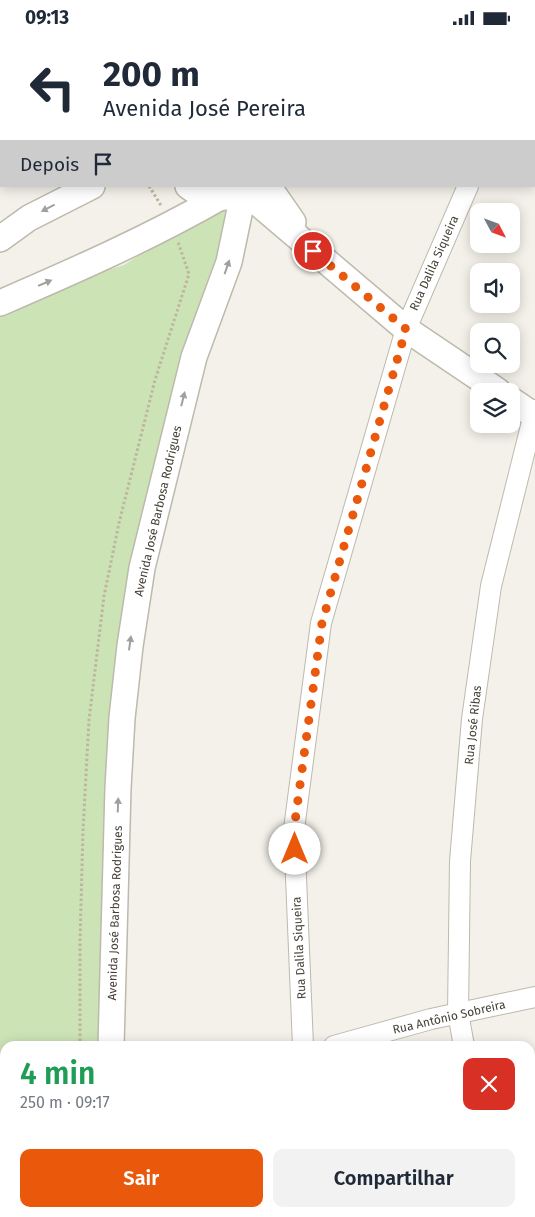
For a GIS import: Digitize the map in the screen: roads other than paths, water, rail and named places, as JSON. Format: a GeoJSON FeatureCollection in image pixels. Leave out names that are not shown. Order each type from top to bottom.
{"type":"FeatureCollection","features":[{"type":"Feature","properties":{"kind":"street"},"geometry":{"type":"LineString","coordinates":[[0,239],[29,218],[90,187]]}},
{"type":"Feature","properties":{"kind":"street"},"geometry":{"type":"LineString","coordinates":[[189,187],[200,195],[217,199]]}},
{"type":"Feature","properties":{"kind":"street","name":"Rua Dalila Siqueira"},"geometry":{"type":"LineString","coordinates":[[303,1041],[294,829],[322,623],[406,329],[468,187]]}},
{"type":"Feature","properties":{"kind":"street"},"geometry":{"type":"LineString","coordinates":[[0,303],[116,252],[172,225],[217,199],[253,190],[313,251],[406,329],[486,383]]}},
{"type":"Feature","properties":{"kind":"street","name":"Avenida José Barbosa Rodrigues"},"geometry":{"type":"LineString","coordinates":[[111,1041],[118,788],[122,718],[130,646],[142,568],[194,357],[253,190]]}},
{"type":"Feature","properties":{"kind":"street"},"geometry":{"type":"LineString","coordinates":[[520,405],[534,414]]}},
{"type":"Feature","properties":{"kind":"street","name":"Rua José Ribas"},"geometry":{"type":"LineString","coordinates":[[463,1041],[458,1013],[460,861],[472,719],[491,586],[534,414]]}},
{"type":"Feature","properties":{"kind":"street","name":"Rua Antônio Sobreira"},"geometry":{"type":"LineString","coordinates":[[352,1041],[431,1019],[535,997]]}}]}
